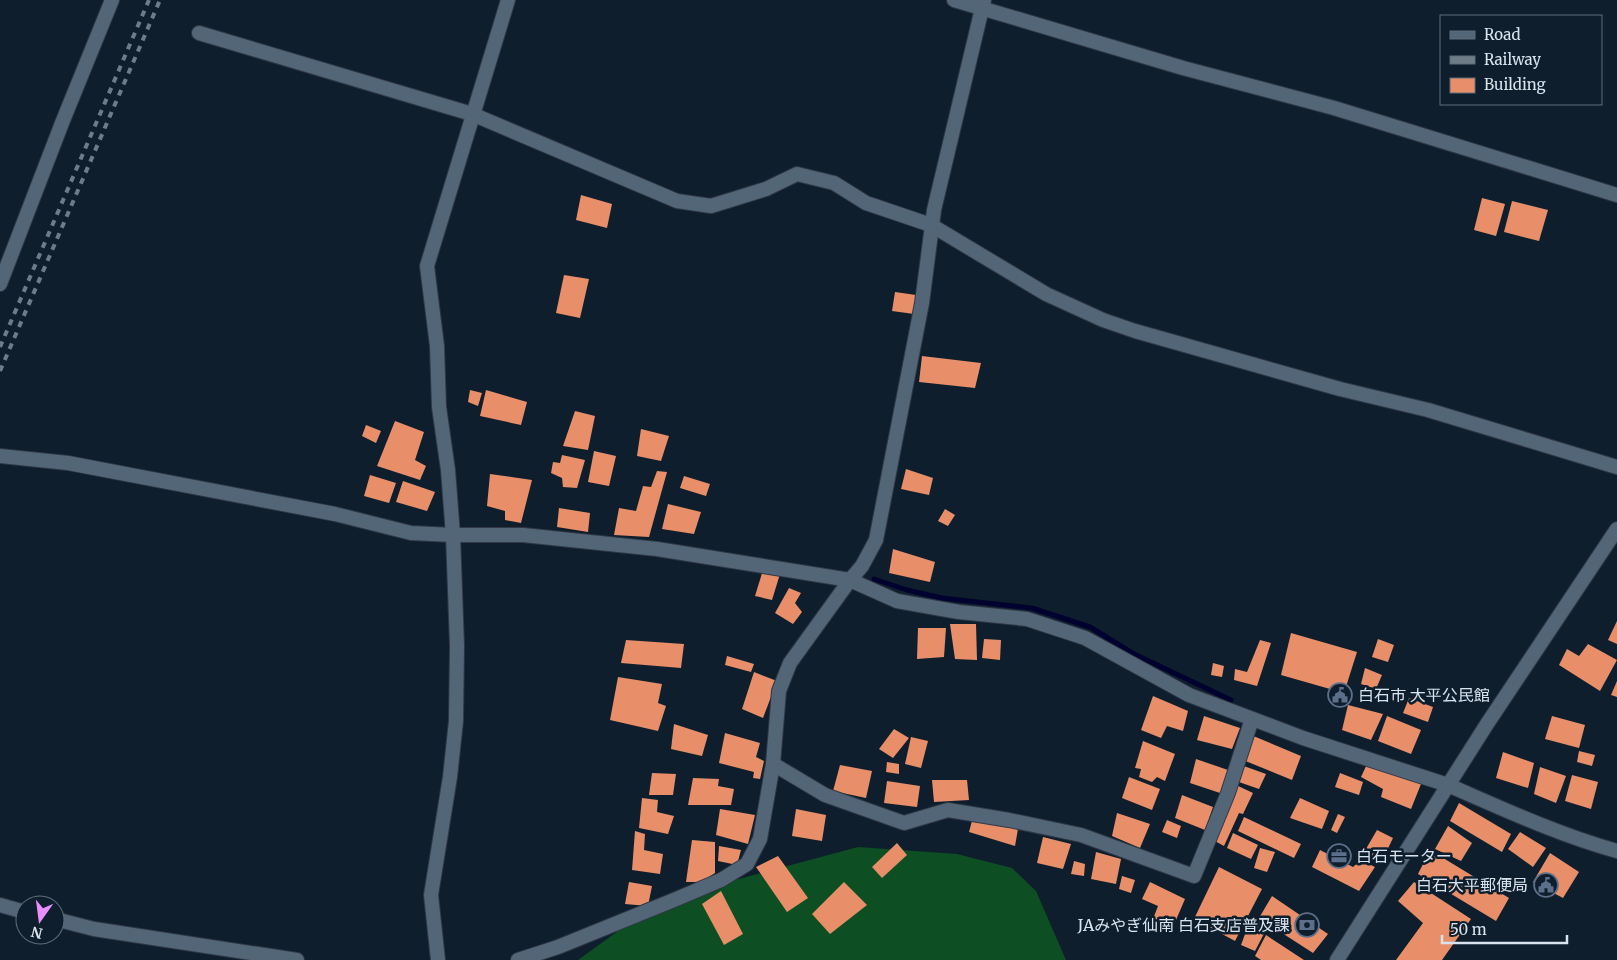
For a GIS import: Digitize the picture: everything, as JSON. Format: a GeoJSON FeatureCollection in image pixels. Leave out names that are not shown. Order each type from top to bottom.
{"type":"FeatureCollection","features":[{"type":"Feature","properties":{"kind":"street"},"geometry":{"type":"LineString","coordinates":[[0,284],[112,0]]}},
{"type":"Feature","properties":{"kind":"street"},"geometry":{"type":"LineString","coordinates":[[438,960],[432,895],[450,777],[456,721],[457,646],[453,536],[448,470],[440,407],[437,346],[427,266],[508,0]]}},
{"type":"Feature","properties":{"kind":"street"},"geometry":{"type":"LineString","coordinates":[[954,0],[983,4],[1183,68],[1334,108],[1617,195]]}},
{"type":"Feature","properties":{"kind":"street"},"geometry":{"type":"LineString","coordinates":[[518,960],[558,947],[713,883],[747,864],[760,839],[773,764],[779,691],[790,663],[862,566],[876,540],[922,304],[931,225],[983,4]]}},
{"type":"Feature","properties":{"kind":"street"},"geometry":{"type":"LineString","coordinates":[[199,33],[472,114],[676,200],[712,206],[766,189],[797,174],[834,183],[866,203],[931,225],[1046,294],[1111,322],[1340,389],[1428,410],[1617,467]]}},
{"type":"Feature","properties":{"kind":"street"},"geometry":{"type":"LineString","coordinates":[[0,456],[77,465],[335,514],[411,533],[453,536],[523,535],[657,549],[850,580],[897,601],[959,612],[1027,619],[1085,638],[1189,695],[1302,738],[1448,785],[1547,826],[1617,851]]}},
{"type":"Feature","properties":{"kind":"street"},"geometry":{"type":"LineString","coordinates":[[1337,960],[1448,785],[1617,529]]}},
{"type":"Feature","properties":{"kind":"street"},"geometry":{"type":"LineString","coordinates":[[773,764],[825,795],[904,823],[948,810],[1009,820],[1081,835],[1194,876],[1228,793],[1252,719]]}},
{"type":"Feature","properties":{"kind":"street"},"geometry":{"type":"LineString","coordinates":[[0,905],[15,909]]}},
{"type":"Feature","properties":{"kind":"street"},"geometry":{"type":"LineString","coordinates":[[65,921],[259,957],[297,960]]}},
{"type":"Feature","properties":{"kind":"green space"},"geometry":{"type":"Polygon","coordinates":[[[858,847],[957,854],[1012,868],[1036,891],[1066,960],[578,960],[661,900],[858,847]]]}},
{"type":"Feature","properties":{"kind":"building"},"geometry":{"type":"Polygon","coordinates":[[[581,195],[612,204],[607,228],[576,220],[581,195]]]}},
{"type":"Feature","properties":{"kind":"building"},"geometry":{"type":"Polygon","coordinates":[[[1482,198],[1505,204],[1496,236],[1474,230],[1482,198]]]}},
{"type":"Feature","properties":{"kind":"building"},"geometry":{"type":"Polygon","coordinates":[[[1512,201],[1548,210],[1539,241],[1504,232],[1512,201]]]}},
{"type":"Feature","properties":{"kind":"building"},"geometry":{"type":"Polygon","coordinates":[[[564,275],[589,279],[580,318],[556,313],[564,275]]]}},
{"type":"Feature","properties":{"kind":"building"},"geometry":{"type":"Polygon","coordinates":[[[895,292],[916,295],[914,314],[892,311],[895,292]]]}},
{"type":"Feature","properties":{"kind":"building"},"geometry":{"type":"Polygon","coordinates":[[[922,356],[981,363],[975,388],[919,382],[922,356]]]}},
{"type":"Feature","properties":{"kind":"building"},"geometry":{"type":"Polygon","coordinates":[[[470,390],[482,393],[478,406],[468,402],[470,390]]]}},
{"type":"Feature","properties":{"kind":"building"},"geometry":{"type":"Polygon","coordinates":[[[486,390],[527,402],[521,425],[480,416],[486,390]]]}},
{"type":"Feature","properties":{"kind":"building"},"geometry":{"type":"Polygon","coordinates":[[[575,411],[595,416],[588,450],[563,446],[575,411]]]}},
{"type":"Feature","properties":{"kind":"building"},"geometry":{"type":"Polygon","coordinates":[[[395,421],[424,432],[415,460],[426,466],[420,480],[377,466],[395,421]]]}},
{"type":"Feature","properties":{"kind":"building"},"geometry":{"type":"Polygon","coordinates":[[[366,425],[381,431],[376,443],[362,436],[366,425]]]}},
{"type":"Feature","properties":{"kind":"building"},"geometry":{"type":"Polygon","coordinates":[[[641,429],[669,436],[661,461],[637,456],[641,429]]]}},
{"type":"Feature","properties":{"kind":"building"},"geometry":{"type":"Polygon","coordinates":[[[594,451],[616,456],[609,486],[588,482],[594,451]]]}},
{"type":"Feature","properties":{"kind":"building"},"geometry":{"type":"Polygon","coordinates":[[[562,455],[585,460],[577,488],[563,487],[562,478],[551,473],[553,462],[560,463],[562,455]]]}},
{"type":"Feature","properties":{"kind":"building"},"geometry":{"type":"Polygon","coordinates":[[[906,469],[933,478],[929,495],[901,489],[906,469]]]}},
{"type":"Feature","properties":{"kind":"building"},"geometry":{"type":"Polygon","coordinates":[[[657,471],[667,472],[649,537],[614,535],[619,508],[636,511],[643,486],[651,487],[657,471]]]}},
{"type":"Feature","properties":{"kind":"building"},"geometry":{"type":"Polygon","coordinates":[[[490,474],[532,480],[521,523],[505,520],[505,511],[487,506],[490,474]]]}},
{"type":"Feature","properties":{"kind":"building"},"geometry":{"type":"Polygon","coordinates":[[[370,475],[396,483],[389,503],[364,496],[370,475]]]}},
{"type":"Feature","properties":{"kind":"building"},"geometry":{"type":"Polygon","coordinates":[[[684,476],[710,484],[706,496],[680,488],[684,476]]]}},
{"type":"Feature","properties":{"kind":"building"},"geometry":{"type":"Polygon","coordinates":[[[403,481],[435,492],[427,511],[396,502],[403,481]]]}},
{"type":"Feature","properties":{"kind":"building"},"geometry":{"type":"Polygon","coordinates":[[[668,504],[701,512],[694,534],[662,529],[668,504]]]}},
{"type":"Feature","properties":{"kind":"building"},"geometry":{"type":"Polygon","coordinates":[[[559,508],[590,513],[588,532],[557,527],[559,508]]]}},
{"type":"Feature","properties":{"kind":"building"},"geometry":{"type":"Polygon","coordinates":[[[945,509],[955,515],[948,526],[938,521],[945,509]]]}},
{"type":"Feature","properties":{"kind":"building"},"geometry":{"type":"Polygon","coordinates":[[[893,549],[935,562],[930,582],[889,573],[893,549]]]}},
{"type":"Feature","properties":{"kind":"building"},"geometry":{"type":"Polygon","coordinates":[[[763,570],[780,574],[772,600],[755,596],[763,570]]]}},
{"type":"Feature","properties":{"kind":"building"},"geometry":{"type":"Polygon","coordinates":[[[789,588],[801,593],[795,603],[802,612],[793,624],[775,613],[789,588]]]}},
{"type":"Feature","properties":{"kind":"building"},"geometry":{"type":"Polygon","coordinates":[[[1617,621],[1617,644],[1608,640],[1617,621]]]}},
{"type":"Feature","properties":{"kind":"building"},"geometry":{"type":"Polygon","coordinates":[[[950,624],[976,624],[977,660],[955,659],[950,624]]]}},
{"type":"Feature","properties":{"kind":"building"},"geometry":{"type":"Polygon","coordinates":[[[918,628],[946,628],[944,657],[917,659],[918,628]]]}},
{"type":"Feature","properties":{"kind":"building"},"geometry":{"type":"Polygon","coordinates":[[[1291,633],[1357,652],[1344,693],[1281,675],[1291,633]]]}},
{"type":"Feature","properties":{"kind":"building"},"geometry":{"type":"Polygon","coordinates":[[[984,639],[1001,640],[1000,660],[982,658],[984,639]]]}},
{"type":"Feature","properties":{"kind":"building"},"geometry":{"type":"Polygon","coordinates":[[[1378,639],[1394,645],[1388,662],[1372,657],[1378,639]]]}},
{"type":"Feature","properties":{"kind":"building"},"geometry":{"type":"Polygon","coordinates":[[[626,640],[684,644],[681,668],[621,663],[626,640]]]}},
{"type":"Feature","properties":{"kind":"building"},"geometry":{"type":"Polygon","coordinates":[[[1260,640],[1271,643],[1257,686],[1234,680],[1235,669],[1247,672],[1260,640]]]}},
{"type":"Feature","properties":{"kind":"building"},"geometry":{"type":"Polygon","coordinates":[[[1588,644],[1617,660],[1600,691],[1559,665],[1567,649],[1579,656],[1588,644]]]}},
{"type":"Feature","properties":{"kind":"building"},"geometry":{"type":"Polygon","coordinates":[[[727,656],[754,664],[751,672],[725,665],[727,656]]]}},
{"type":"Feature","properties":{"kind":"building"},"geometry":{"type":"Polygon","coordinates":[[[1213,663],[1224,666],[1222,677],[1211,675],[1213,663]]]}},
{"type":"Feature","properties":{"kind":"building"},"geometry":{"type":"Polygon","coordinates":[[[1365,668],[1382,675],[1376,689],[1361,684],[1365,668]]]}},
{"type":"Feature","properties":{"kind":"building"},"geometry":{"type":"Polygon","coordinates":[[[754,672],[777,681],[763,718],[742,709],[754,672]]]}},
{"type":"Feature","properties":{"kind":"building"},"geometry":{"type":"Polygon","coordinates":[[[618,677],[662,684],[658,703],[666,706],[658,731],[610,720],[618,677]]]}},
{"type":"Feature","properties":{"kind":"building"},"geometry":{"type":"Polygon","coordinates":[[[1617,681],[1617,697],[1611,695],[1617,681]]]}},
{"type":"Feature","properties":{"kind":"building"},"geometry":{"type":"Polygon","coordinates":[[[1153,696],[1188,711],[1183,731],[1167,726],[1161,738],[1141,730],[1153,696]]]}},
{"type":"Feature","properties":{"kind":"building"},"geometry":{"type":"Polygon","coordinates":[[[1409,698],[1433,707],[1428,722],[1403,713],[1409,698]]]}},
{"type":"Feature","properties":{"kind":"building"},"geometry":{"type":"Polygon","coordinates":[[[1348,705],[1383,714],[1371,740],[1342,730],[1348,705]]]}},
{"type":"Feature","properties":{"kind":"building"},"geometry":{"type":"Polygon","coordinates":[[[1204,716],[1240,728],[1232,749],[1197,740],[1204,716]]]}},
{"type":"Feature","properties":{"kind":"building"},"geometry":{"type":"Polygon","coordinates":[[[1387,716],[1421,730],[1411,754],[1378,741],[1387,716]]]}},
{"type":"Feature","properties":{"kind":"building"},"geometry":{"type":"Polygon","coordinates":[[[1552,716],[1585,725],[1579,748],[1545,739],[1552,716]]]}},
{"type":"Feature","properties":{"kind":"building"},"geometry":{"type":"Polygon","coordinates":[[[674,724],[708,735],[702,756],[671,749],[674,724]]]}},
{"type":"Feature","properties":{"kind":"building"},"geometry":{"type":"Polygon","coordinates":[[[894,729],[909,738],[893,758],[879,749],[894,729]]]}},
{"type":"Feature","properties":{"kind":"building"},"geometry":{"type":"Polygon","coordinates":[[[725,733],[760,743],[756,757],[764,761],[760,779],[753,778],[754,772],[719,763],[725,733]]]}},
{"type":"Feature","properties":{"kind":"building"},"geometry":{"type":"Polygon","coordinates":[[[1251,735],[1301,756],[1292,780],[1243,760],[1251,735]]]}},
{"type":"Feature","properties":{"kind":"building"},"geometry":{"type":"Polygon","coordinates":[[[911,737],[928,741],[921,768],[905,764],[911,737]]]}},
{"type":"Feature","properties":{"kind":"building"},"geometry":{"type":"Polygon","coordinates":[[[1143,741],[1175,754],[1165,781],[1157,777],[1152,782],[1139,777],[1141,769],[1135,768],[1143,741]]]}},
{"type":"Feature","properties":{"kind":"building"},"geometry":{"type":"Polygon","coordinates":[[[1579,751],[1595,755],[1592,766],[1577,762],[1579,751]]]}},
{"type":"Feature","properties":{"kind":"building"},"geometry":{"type":"Polygon","coordinates":[[[1503,752],[1534,763],[1528,788],[1496,778],[1503,752]]]}},
{"type":"Feature","properties":{"kind":"building"},"geometry":{"type":"Polygon","coordinates":[[[1196,759],[1228,770],[1220,793],[1190,783],[1196,759]]]}},
{"type":"Feature","properties":{"kind":"building"},"geometry":{"type":"Polygon","coordinates":[[[887,762],[899,764],[899,774],[886,772],[887,762]]]}},
{"type":"Feature","properties":{"kind":"building"},"geometry":{"type":"Polygon","coordinates":[[[1368,762],[1421,784],[1411,809],[1381,797],[1383,789],[1361,777],[1368,762]]]}},
{"type":"Feature","properties":{"kind":"building"},"geometry":{"type":"Polygon","coordinates":[[[840,765],[872,771],[866,798],[833,791],[840,765]]]}},
{"type":"Feature","properties":{"kind":"building"},"geometry":{"type":"Polygon","coordinates":[[[1241,765],[1266,774],[1259,789],[1236,781],[1241,765]]]}},
{"type":"Feature","properties":{"kind":"building"},"geometry":{"type":"Polygon","coordinates":[[[1540,767],[1566,776],[1556,803],[1534,794],[1540,767]]]}},
{"type":"Feature","properties":{"kind":"building"},"geometry":{"type":"Polygon","coordinates":[[[652,773],[676,774],[673,795],[649,795],[652,773]]]}},
{"type":"Feature","properties":{"kind":"building"},"geometry":{"type":"Polygon","coordinates":[[[1340,773],[1363,782],[1359,795],[1335,787],[1340,773]]]}},
{"type":"Feature","properties":{"kind":"building"},"geometry":{"type":"Polygon","coordinates":[[[1572,775],[1598,782],[1591,809],[1565,801],[1572,775]]]}},
{"type":"Feature","properties":{"kind":"building"},"geometry":{"type":"Polygon","coordinates":[[[1129,777],[1160,789],[1152,810],[1122,798],[1129,777]]]}},
{"type":"Feature","properties":{"kind":"building"},"geometry":{"type":"Polygon","coordinates":[[[693,778],[719,779],[718,786],[734,789],[731,805],[688,805],[693,778]]]}},
{"type":"Feature","properties":{"kind":"building"},"geometry":{"type":"Polygon","coordinates":[[[932,780],[967,780],[969,800],[934,802],[932,780]]]}},
{"type":"Feature","properties":{"kind":"building"},"geometry":{"type":"Polygon","coordinates":[[[887,781],[920,786],[917,807],[884,803],[887,781]]]}},
{"type":"Feature","properties":{"kind":"building"},"geometry":{"type":"Polygon","coordinates":[[[1236,785],[1253,793],[1243,814],[1239,813],[1224,846],[1213,840],[1236,785]]]}},
{"type":"Feature","properties":{"kind":"building"},"geometry":{"type":"Polygon","coordinates":[[[1182,795],[1213,807],[1205,830],[1175,818],[1182,795]]]}},
{"type":"Feature","properties":{"kind":"building"},"geometry":{"type":"Polygon","coordinates":[[[642,798],[658,800],[657,812],[674,816],[668,834],[639,828],[642,798]]]}},
{"type":"Feature","properties":{"kind":"building"},"geometry":{"type":"Polygon","coordinates":[[[1300,798],[1329,811],[1322,829],[1290,818],[1300,798]]]}},
{"type":"Feature","properties":{"kind":"building"},"geometry":{"type":"Polygon","coordinates":[[[1459,803],[1511,834],[1502,852],[1450,821],[1459,803]]]}},
{"type":"Feature","properties":{"kind":"building"},"geometry":{"type":"Polygon","coordinates":[[[720,809],[755,815],[748,844],[716,835],[720,809]]]}},
{"type":"Feature","properties":{"kind":"building"},"geometry":{"type":"Polygon","coordinates":[[[796,809],[826,815],[822,841],[792,836],[796,809]]]}},
{"type":"Feature","properties":{"kind":"building"},"geometry":{"type":"Polygon","coordinates":[[[1117,813],[1150,824],[1140,848],[1112,836],[1117,813]]]}},
{"type":"Feature","properties":{"kind":"building"},"geometry":{"type":"Polygon","coordinates":[[[1338,814],[1345,817],[1337,833],[1331,830],[1338,814]]]}},
{"type":"Feature","properties":{"kind":"building"},"geometry":{"type":"Polygon","coordinates":[[[973,817],[1018,829],[1015,846],[969,832],[973,817]]]}},
{"type":"Feature","properties":{"kind":"building"},"geometry":{"type":"Polygon","coordinates":[[[1244,817],[1301,844],[1294,858],[1238,831],[1244,817]]]}},
{"type":"Feature","properties":{"kind":"building"},"geometry":{"type":"Polygon","coordinates":[[[1167,820],[1181,826],[1177,838],[1162,832],[1167,820]]]}},
{"type":"Feature","properties":{"kind":"building"},"geometry":{"type":"Polygon","coordinates":[[[1448,826],[1472,843],[1461,861],[1435,849],[1448,826]]]}},
{"type":"Feature","properties":{"kind":"building"},"geometry":{"type":"Polygon","coordinates":[[[1377,830],[1393,838],[1381,863],[1363,854],[1377,830]]]}},
{"type":"Feature","properties":{"kind":"building"},"geometry":{"type":"Polygon","coordinates":[[[635,831],[645,834],[644,850],[663,854],[660,874],[632,870],[635,831]]]}},
{"type":"Feature","properties":{"kind":"building"},"geometry":{"type":"Polygon","coordinates":[[[1520,832],[1546,848],[1533,867],[1508,849],[1520,832]]]}},
{"type":"Feature","properties":{"kind":"building"},"geometry":{"type":"Polygon","coordinates":[[[1233,833],[1258,845],[1251,859],[1227,848],[1233,833]]]}},
{"type":"Feature","properties":{"kind":"building"},"geometry":{"type":"Polygon","coordinates":[[[1043,837],[1071,844],[1063,869],[1037,863],[1043,837]]]}},
{"type":"Feature","properties":{"kind":"building"},"geometry":{"type":"Polygon","coordinates":[[[692,840],[715,842],[715,873],[701,882],[686,882],[692,840]]]}},
{"type":"Feature","properties":{"kind":"building"},"geometry":{"type":"Polygon","coordinates":[[[897,843],[907,855],[882,878],[872,867],[897,843]]]}},
{"type":"Feature","properties":{"kind":"building"},"geometry":{"type":"Polygon","coordinates":[[[719,846],[741,850],[737,865],[718,861],[719,846]]]}},
{"type":"Feature","properties":{"kind":"building"},"geometry":{"type":"Polygon","coordinates":[[[1260,848],[1275,852],[1267,872],[1254,868],[1260,848]]]}},
{"type":"Feature","properties":{"kind":"building"},"geometry":{"type":"Polygon","coordinates":[[[1320,850],[1353,867],[1361,860],[1375,867],[1359,891],[1312,867],[1320,850]]]}},
{"type":"Feature","properties":{"kind":"building"},"geometry":{"type":"Polygon","coordinates":[[[1430,850],[1509,898],[1496,921],[1418,874],[1430,850]]]}},
{"type":"Feature","properties":{"kind":"building"},"geometry":{"type":"Polygon","coordinates":[[[1096,852],[1121,859],[1116,884],[1091,879],[1096,852]]]}},
{"type":"Feature","properties":{"kind":"building"},"geometry":{"type":"Polygon","coordinates":[[[1550,853],[1579,872],[1563,898],[1533,882],[1550,853]]]}},
{"type":"Feature","properties":{"kind":"building"},"geometry":{"type":"Polygon","coordinates":[[[778,856],[808,898],[787,912],[756,867],[778,856]]]}},
{"type":"Feature","properties":{"kind":"building"},"geometry":{"type":"Polygon","coordinates":[[[1074,861],[1085,864],[1084,876],[1071,874],[1074,861]]]}},
{"type":"Feature","properties":{"kind":"building"},"geometry":{"type":"Polygon","coordinates":[[[1219,867],[1262,889],[1235,941],[1194,919],[1219,867]]]}},
{"type":"Feature","properties":{"kind":"building"},"geometry":{"type":"Polygon","coordinates":[[[1122,876],[1135,880],[1131,893],[1119,889],[1122,876]]]}},
{"type":"Feature","properties":{"kind":"building"},"geometry":{"type":"Polygon","coordinates":[[[629,882],[652,886],[648,906],[625,904],[629,882]]]}},
{"type":"Feature","properties":{"kind":"building"},"geometry":{"type":"Polygon","coordinates":[[[844,882],[867,905],[830,934],[812,914],[844,882]]]}},
{"type":"Feature","properties":{"kind":"building"},"geometry":{"type":"Polygon","coordinates":[[[1150,882],[1185,899],[1173,927],[1153,919],[1158,906],[1142,899],[1150,882]]]}},
{"type":"Feature","properties":{"kind":"building"},"geometry":{"type":"Polygon","coordinates":[[[1414,882],[1471,919],[1442,960],[1396,960],[1423,923],[1398,901],[1414,882]]]}},
{"type":"Feature","properties":{"kind":"building"},"geometry":{"type":"Polygon","coordinates":[[[721,891],[743,934],[724,945],[702,904],[721,891]]]}},
{"type":"Feature","properties":{"kind":"building"},"geometry":{"type":"Polygon","coordinates":[[[1272,896],[1328,934],[1313,953],[1259,918],[1272,896]]]}},
{"type":"Feature","properties":{"kind":"building"},"geometry":{"type":"Polygon","coordinates":[[[1251,918],[1268,926],[1255,951],[1241,945],[1251,918]]]}},
{"type":"Feature","properties":{"kind":"building"},"geometry":{"type":"Polygon","coordinates":[[[1266,935],[1304,960],[1261,960],[1255,956],[1266,935]]]}},
{"type":"Feature","properties":{"kind":"waterway"},"geometry":{"type":"LineString","coordinates":[[874,579],[907,590],[942,598],[1032,608],[1090,627],[1134,654],[1231,700]]}},
{"type":"Feature","properties":{"kind":"railway"},"geometry":{"type":"LineString","coordinates":[[0,347],[149,0]]}},
{"type":"Feature","properties":{"kind":"railway"},"geometry":{"type":"LineString","coordinates":[[0,371],[160,0]]}},
{"type":"Feature","properties":{"kind":"place","name":"白石市 大平公民館"},"geometry":{"type":"Point","coordinates":[1340,695]}},
{"type":"Feature","properties":{"kind":"place","name":"白石モーター"},"geometry":{"type":"Point","coordinates":[1339,856]}},
{"type":"Feature","properties":{"kind":"place","name":"白石大平郵便局"},"geometry":{"type":"Point","coordinates":[1546,885]}},
{"type":"Feature","properties":{"kind":"place","name":"JAみやぎ仙南 白石支店普及課"},"geometry":{"type":"Point","coordinates":[1307,925]}}]}
